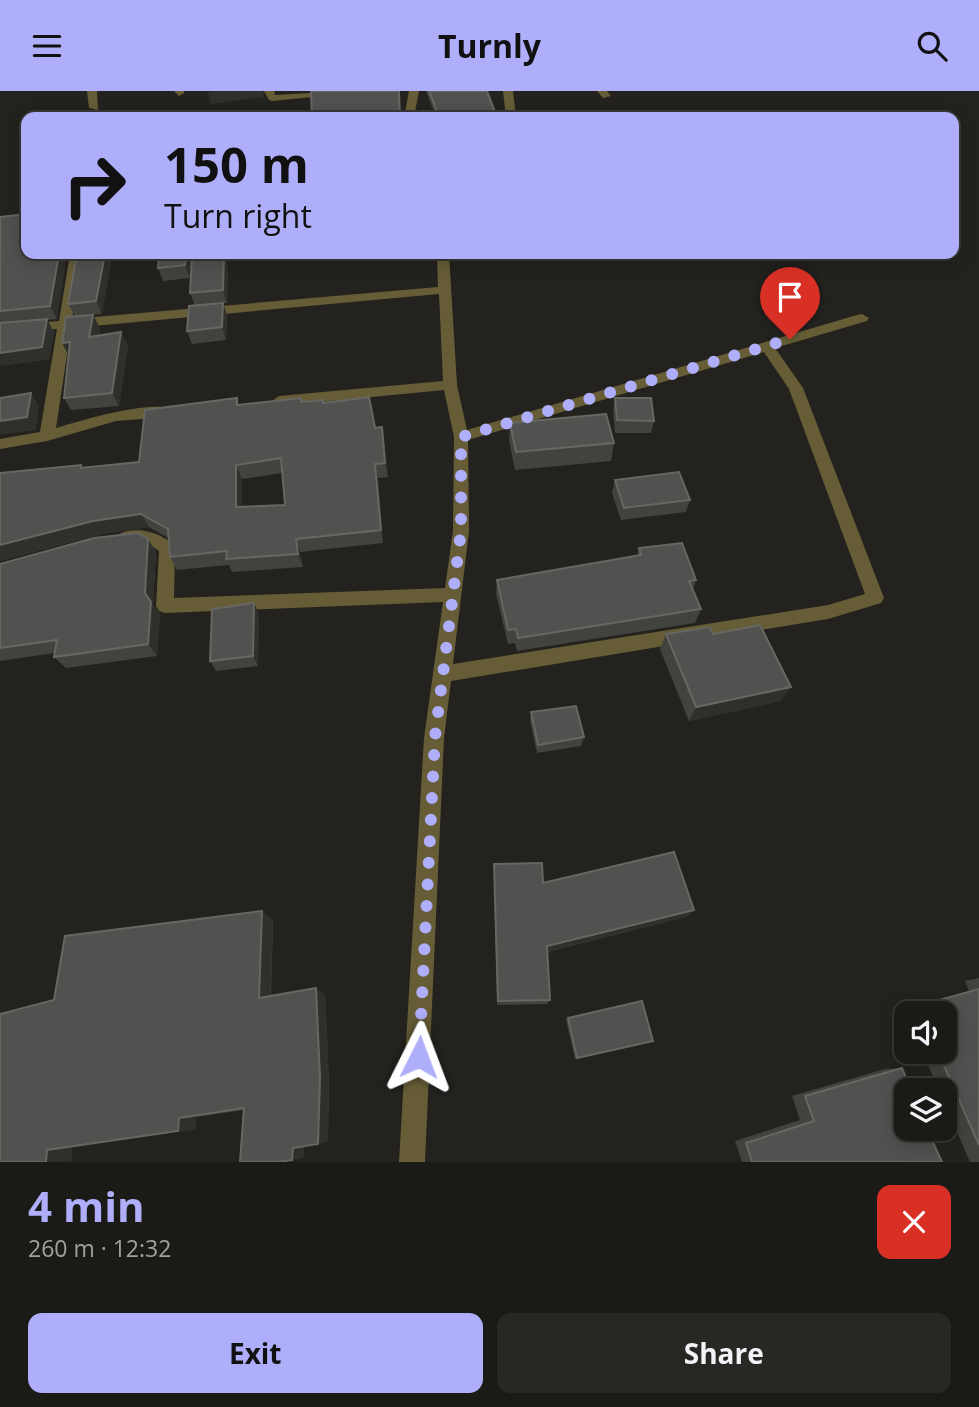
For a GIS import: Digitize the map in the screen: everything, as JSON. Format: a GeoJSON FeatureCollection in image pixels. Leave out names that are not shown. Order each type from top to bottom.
{"type":"FeatureCollection","features":[{"type":"Feature","properties":{"kind":"street"},"geometry":{"type":"LineString","coordinates":[[92,91],[94,108]]}},
{"type":"Feature","properties":{"kind":"street"},"geometry":{"type":"LineString","coordinates":[[269,91],[272,98],[342,91]]}},
{"type":"Feature","properties":{"kind":"street"},"geometry":{"type":"LineString","coordinates":[[411,112],[414,91]]}},
{"type":"Feature","properties":{"kind":"street"},"geometry":{"type":"LineString","coordinates":[[508,91],[510,112]]}},
{"type":"Feature","properties":{"kind":"street"},"geometry":{"type":"LineString","coordinates":[[47,436],[75,259]]}},
{"type":"Feature","properties":{"kind":"street"},"geometry":{"type":"LineString","coordinates":[[412,1162],[435,737],[461,531],[461,437],[450,385],[443,259]]}},
{"type":"Feature","properties":{"kind":"street"},"geometry":{"type":"LineString","coordinates":[[0,330],[446,290]]}},
{"type":"Feature","properties":{"kind":"street"},"geometry":{"type":"LineString","coordinates":[[461,437],[862,318]]}},
{"type":"Feature","properties":{"kind":"street"},"geometry":{"type":"LineString","coordinates":[[443,674],[828,612],[875,598],[796,388],[766,346]]}},
{"type":"Feature","properties":{"kind":"street"},"geometry":{"type":"LineString","coordinates":[[269,402],[450,385]]}},
{"type":"Feature","properties":{"kind":"street"},"geometry":{"type":"LineString","coordinates":[[0,444],[47,436],[116,417],[186,410]]}},
{"type":"Feature","properties":{"kind":"street"},"geometry":{"type":"LineString","coordinates":[[103,543],[149,537],[167,548],[164,606],[453,595]]}},
{"type":"Feature","properties":{"kind":"building"},"geometry":{"type":"Polygon","coordinates":[[[311,91],[399,91],[400,112],[312,112],[311,91]]]}},
{"type":"Feature","properties":{"kind":"building"},"geometry":{"type":"Polygon","coordinates":[[[429,91],[487,91],[495,112],[437,112],[429,91]]]}},
{"type":"Feature","properties":{"kind":"building"},"geometry":{"type":"Polygon","coordinates":[[[21,215],[21,259],[58,259],[50,306],[0,311],[0,217],[21,215]]]}},
{"type":"Feature","properties":{"kind":"building"},"geometry":{"type":"Polygon","coordinates":[[[76,259],[104,259],[96,301],[68,304],[76,259]]]}},
{"type":"Feature","properties":{"kind":"building"},"geometry":{"type":"Polygon","coordinates":[[[159,259],[186,259],[185,265],[158,268],[159,259]]]}},
{"type":"Feature","properties":{"kind":"building"},"geometry":{"type":"Polygon","coordinates":[[[192,259],[224,259],[223,290],[190,293],[192,259]]]}},
{"type":"Feature","properties":{"kind":"building"},"geometry":{"type":"Polygon","coordinates":[[[223,303],[222,327],[187,331],[189,306],[223,303]]]}},
{"type":"Feature","properties":{"kind":"building"},"geometry":{"type":"Polygon","coordinates":[[[93,315],[89,337],[121,332],[112,393],[64,398],[70,342],[62,343],[66,317],[93,315]]]}},
{"type":"Feature","properties":{"kind":"building"},"geometry":{"type":"Polygon","coordinates":[[[47,319],[42,347],[0,353],[0,323],[47,319]]]}},
{"type":"Feature","properties":{"kind":"building"},"geometry":{"type":"Polygon","coordinates":[[[31,393],[27,417],[0,421],[0,398],[31,393]]]}},
{"type":"Feature","properties":{"kind":"building"},"geometry":{"type":"Polygon","coordinates":[[[369,397],[375,428],[382,427],[385,463],[375,464],[381,530],[296,539],[298,554],[226,559],[227,551],[170,557],[168,529],[141,514],[93,521],[0,545],[0,473],[139,462],[145,410],[237,398],[237,405],[301,398],[301,402],[323,400],[323,403],[369,397]],[[281,458],[236,465],[236,507],[285,505],[281,458]]]}},
{"type":"Feature","properties":{"kind":"building"},"geometry":{"type":"Polygon","coordinates":[[[615,398],[651,398],[654,421],[617,420],[615,398]]]}},
{"type":"Feature","properties":{"kind":"building"},"geometry":{"type":"Polygon","coordinates":[[[606,414],[614,443],[516,452],[510,423],[606,414]]]}},
{"type":"Feature","properties":{"kind":"building"},"geometry":{"type":"Polygon","coordinates":[[[679,472],[690,500],[624,508],[615,480],[679,472]]]}},
{"type":"Feature","properties":{"kind":"building"},"geometry":{"type":"Polygon","coordinates":[[[138,533],[148,539],[145,593],[151,602],[148,644],[54,657],[57,640],[0,648],[0,564],[94,538],[138,533]]]}},
{"type":"Feature","properties":{"kind":"building"},"geometry":{"type":"Polygon","coordinates":[[[682,543],[696,580],[689,581],[701,609],[518,638],[516,629],[508,630],[497,580],[641,555],[639,548],[682,543]]]}},
{"type":"Feature","properties":{"kind":"building"},"geometry":{"type":"Polygon","coordinates":[[[254,603],[253,656],[210,661],[212,609],[254,603]]]}},
{"type":"Feature","properties":{"kind":"building"},"geometry":{"type":"Polygon","coordinates":[[[760,625],[791,687],[696,707],[666,634],[710,627],[713,634],[760,625]]]}},
{"type":"Feature","properties":{"kind":"building"},"geometry":{"type":"Polygon","coordinates":[[[576,706],[584,737],[538,745],[531,712],[576,706]]]}},
{"type":"Feature","properties":{"kind":"building"},"geometry":{"type":"Polygon","coordinates":[[[674,852],[694,910],[547,946],[550,1000],[498,1001],[494,864],[542,863],[543,883],[674,852]]]}},
{"type":"Feature","properties":{"kind":"building"},"geometry":{"type":"Polygon","coordinates":[[[262,911],[259,998],[316,988],[320,1078],[318,1144],[293,1148],[292,1160],[240,1162],[244,1108],[179,1118],[178,1131],[47,1150],[46,1162],[0,1162],[0,1014],[54,1000],[65,936],[262,911]]]}},
{"type":"Feature","properties":{"kind":"building"},"geometry":{"type":"Polygon","coordinates":[[[979,989],[979,1145],[957,1095],[957,1078],[949,1078],[943,1064],[957,1064],[957,1001],[936,1001],[979,989]]]}},
{"type":"Feature","properties":{"kind":"building"},"geometry":{"type":"Polygon","coordinates":[[[642,1001],[653,1041],[577,1058],[568,1018],[642,1001]]]}},
{"type":"Feature","properties":{"kind":"building"},"geometry":{"type":"Polygon","coordinates":[[[902,1068],[906,1078],[894,1078],[894,1141],[932,1141],[942,1162],[752,1162],[746,1143],[814,1121],[805,1096],[902,1068]]]}},
{"type":"Feature","properties":{"kind":"route"},"geometry":{"type":"LineString","coordinates":[[419,1057],[435,737],[461,531],[461,437],[790,339]]}}]}
